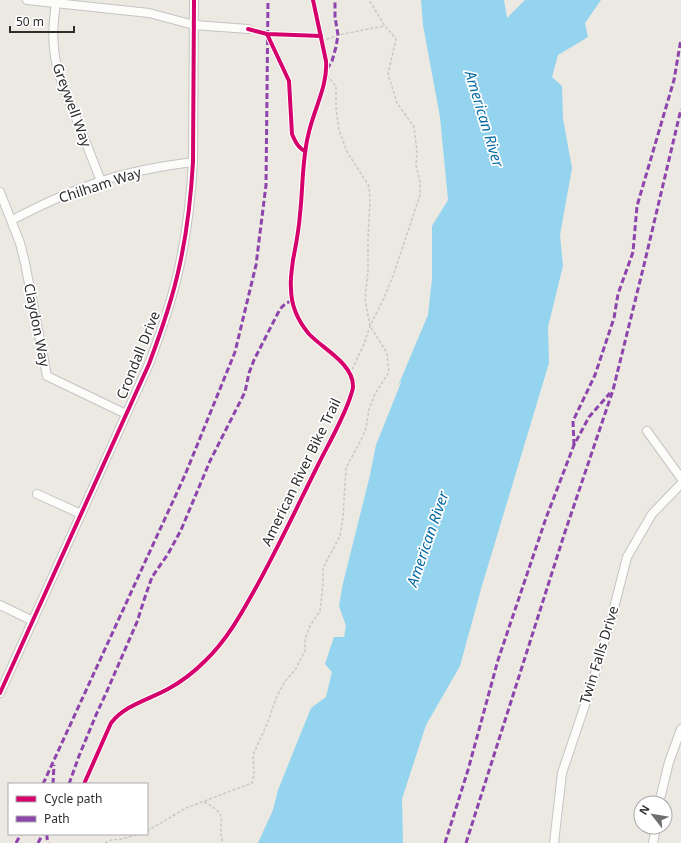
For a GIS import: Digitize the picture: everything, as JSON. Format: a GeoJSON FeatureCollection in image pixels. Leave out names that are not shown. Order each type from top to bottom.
{"type":"FeatureCollection","features":[{"type":"Feature","properties":{"kind":"street"},"geometry":{"type":"LineString","coordinates":[[27,0],[149,12],[194,24],[248,29]]}},
{"type":"Feature","properties":{"kind":"street","name":"Crondall Drive"},"geometry":{"type":"LineString","coordinates":[[0,693],[149,364],[172,296],[180,267],[187,227],[193,162],[194,0]]}},
{"type":"Feature","properties":{"kind":"street","name":"Greywell Way"},"geometry":{"type":"LineString","coordinates":[[56,3],[52,34],[53,48],[59,75],[101,181]]}},
{"type":"Feature","properties":{"kind":"street","name":"Chilham Way"},"geometry":{"type":"LineString","coordinates":[[12,220],[50,201],[101,181],[158,167],[193,162]]}},
{"type":"Feature","properties":{"kind":"street","name":"Claydon Way"},"geometry":{"type":"LineString","coordinates":[[0,192],[20,243],[47,376],[126,414]]}},
{"type":"Feature","properties":{"kind":"street"},"geometry":{"type":"LineString","coordinates":[[647,431],[681,478]]}},
{"type":"Feature","properties":{"kind":"street","name":"Twin Falls Drive"},"geometry":{"type":"LineString","coordinates":[[554,843],[562,773],[592,684],[627,557],[652,514],[681,484]]}},
{"type":"Feature","properties":{"kind":"street"},"geometry":{"type":"LineString","coordinates":[[37,494],[81,514]]}},
{"type":"Feature","properties":{"kind":"street"},"geometry":{"type":"LineString","coordinates":[[0,605],[33,621]]}},
{"type":"Feature","properties":{"kind":"street"},"geometry":{"type":"LineString","coordinates":[[661,795],[669,762],[681,728]]}},
{"type":"Feature","properties":{"kind":"path"},"geometry":{"type":"LineString","coordinates":[[351,376],[370,326],[394,276],[420,195],[420,182],[416,165],[418,152],[414,127],[397,102],[388,74],[396,39],[385,26],[370,0]]}},
{"type":"Feature","properties":{"kind":"path"},"geometry":{"type":"LineString","coordinates":[[322,41],[338,35],[385,26]]}},
{"type":"Feature","properties":{"kind":"path"},"geometry":{"type":"LineString","coordinates":[[148,830],[186,808],[252,783],[254,774],[253,755],[267,724],[277,696],[285,681],[295,670],[305,651],[305,639],[310,626],[320,611],[323,568],[340,536],[343,517],[346,468],[366,428],[369,409],[375,394],[389,372],[387,353],[370,326],[365,299],[368,271],[369,186],[347,152],[339,130],[336,107],[336,86],[326,77],[327,69]]}},
{"type":"Feature","properties":{"kind":"path"},"geometry":{"type":"LineString","coordinates":[[347,369],[351,376]]}},
{"type":"Feature","properties":{"kind":"path"},"geometry":{"type":"LineString","coordinates":[[204,802],[218,810],[222,816],[222,843]]}},
{"type":"Feature","properties":{"kind":"path"},"geometry":{"type":"LineString","coordinates":[[105,843],[111,840],[136,835]]}},
{"type":"Feature","properties":{"kind":"water","name":"American River"},"geometry":{"type":"Polygon","coordinates":[[[421,0],[504,0],[507,18],[525,0],[601,0],[585,23],[588,37],[558,55],[552,77],[562,86],[563,119],[572,168],[560,235],[563,266],[548,327],[549,363],[481,589],[460,666],[426,725],[402,799],[403,843],[258,843],[273,810],[278,790],[311,708],[326,697],[332,672],[325,664],[334,637],[344,637],[346,626],[339,606],[343,583],[376,445],[402,380],[398,386],[428,315],[432,279],[432,226],[448,200],[440,117],[423,25],[421,0]]]}},
{"type":"Feature","properties":{"kind":"marked path"},"geometry":{"type":"LineString","coordinates":[[43,783],[185,475],[235,352],[256,265],[266,185],[268,0]]}},
{"type":"Feature","properties":{"kind":"marked path"},"geometry":{"type":"LineString","coordinates":[[327,69],[332,61],[338,35],[335,17],[335,0]]}},
{"type":"Feature","properties":{"kind":"marked path"},"geometry":{"type":"LineString","coordinates":[[574,445],[573,421],[595,375],[614,318],[618,294],[633,252],[637,206],[674,80],[681,39]]}},
{"type":"Feature","properties":{"kind":"marked path"},"geometry":{"type":"LineString","coordinates":[[466,843],[564,535],[613,390],[681,109]]}},
{"type":"Feature","properties":{"kind":"marked path"},"geometry":{"type":"LineString","coordinates":[[69,783],[96,715],[137,622],[152,577],[168,554],[181,530],[210,461],[245,392],[249,373],[254,360],[280,309],[286,303],[292,301]]}},
{"type":"Feature","properties":{"kind":"marked path"},"geometry":{"type":"LineString","coordinates":[[445,843],[468,770],[498,660],[546,518],[574,445],[589,417],[610,393]]}},
{"type":"Feature","properties":{"kind":"marked path"},"geometry":{"type":"LineString","coordinates":[[53,783],[54,765]]}},
{"type":"Feature","properties":{"kind":"marked path"},"geometry":{"type":"LineString","coordinates":[[16,843],[20,835]]}},
{"type":"Feature","properties":{"kind":"marked path"},"geometry":{"type":"LineString","coordinates":[[38,843],[42,835]]}},
{"type":"Feature","properties":{"kind":"marked path"},"geometry":{"type":"LineString","coordinates":[[47,835],[48,843]]}},
{"type":"Feature","properties":{"kind":"cycle path"},"geometry":{"type":"LineString","coordinates":[[0,693],[149,364],[173,292],[184,242],[193,162],[194,0]]}},
{"type":"Feature","properties":{"kind":"cycle path","name":"American River Bike Trail"},"geometry":{"type":"LineString","coordinates":[[84,783],[111,723],[130,707],[168,689],[187,676],[213,653],[232,628],[279,544],[339,424],[347,407],[352,391],[352,379],[349,371],[305,329],[298,318],[291,294],[291,274],[299,226],[306,145],[310,127],[323,89],[326,70],[326,61],[313,0]]}},
{"type":"Feature","properties":{"kind":"cycle path"},"geometry":{"type":"LineString","coordinates":[[248,29],[267,34],[321,36]]}},
{"type":"Feature","properties":{"kind":"cycle path"},"geometry":{"type":"LineString","coordinates":[[267,34],[289,81],[292,134],[299,146],[305,151]]}}]}
